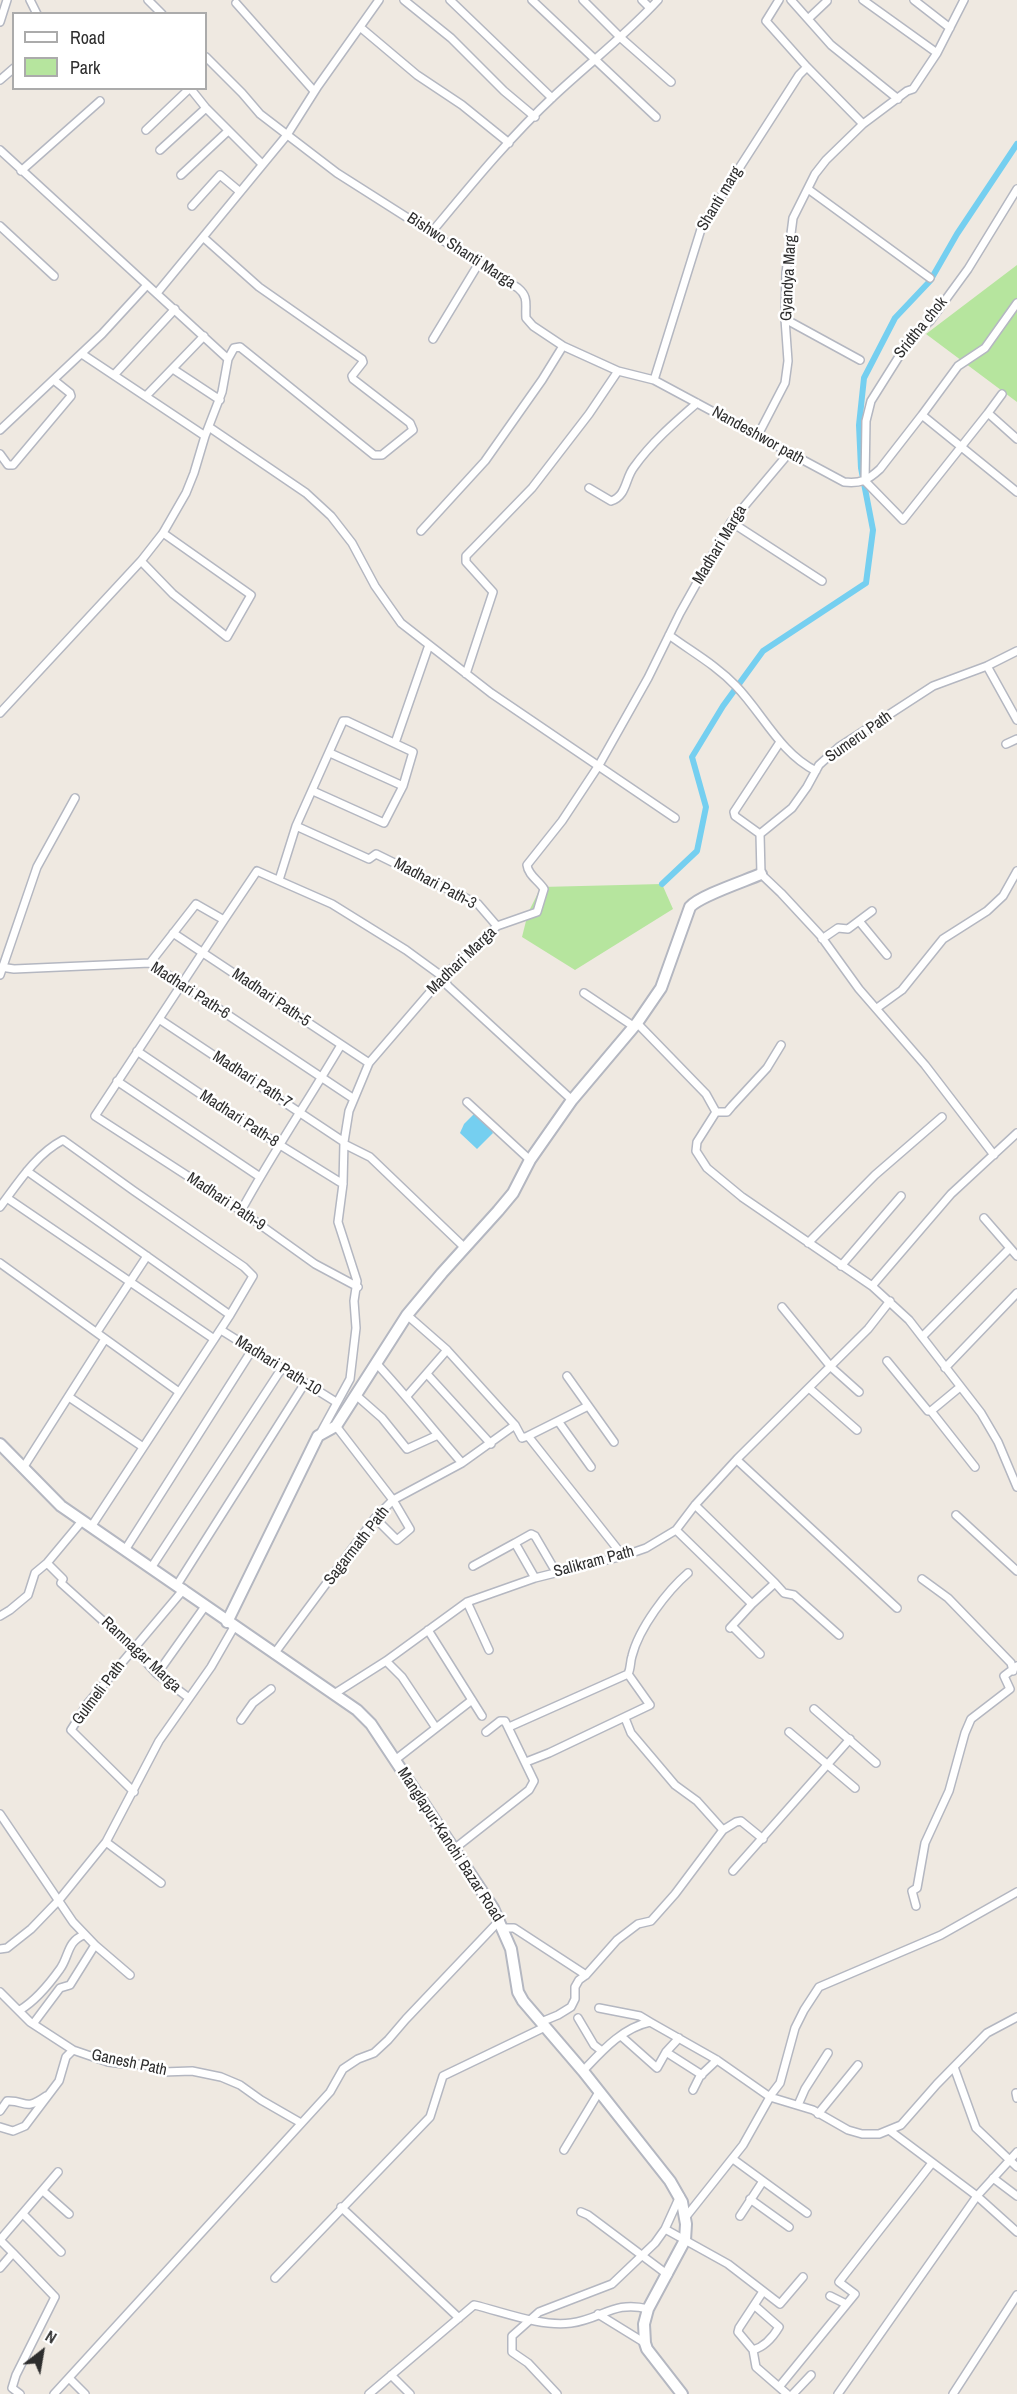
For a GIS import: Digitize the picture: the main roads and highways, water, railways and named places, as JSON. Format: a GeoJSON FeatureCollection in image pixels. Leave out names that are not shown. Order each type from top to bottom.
{"type":"FeatureCollection","features":[{"type":"Feature","properties":{"kind":"water"},"geometry":{"type":"Polygon","coordinates":[[[474,1114],[493,1133],[477,1149],[460,1133],[464,1124],[474,1114]]]}},
{"type":"Feature","properties":{"kind":"waterway"},"geometry":{"type":"LineString","coordinates":[[662,884],[697,851],[706,807],[692,757],[723,706],[763,651],[866,583],[873,530],[861,468],[859,425],[864,378],[895,318],[930,281],[957,234],[1017,144]]}}]}
